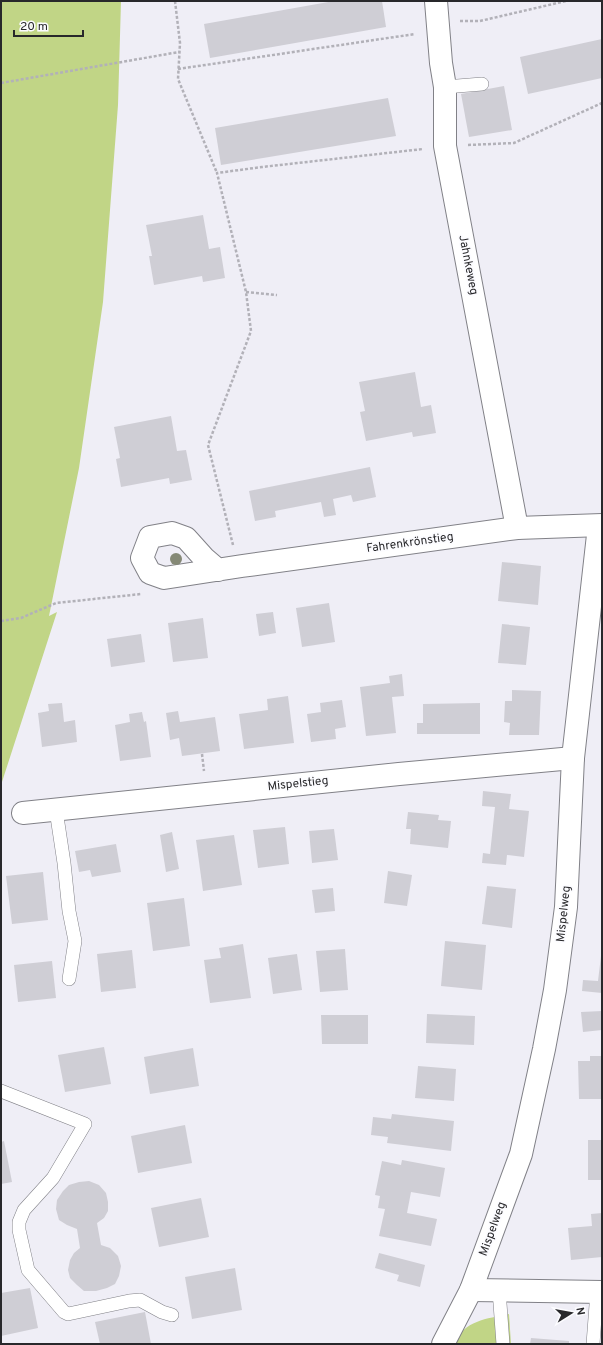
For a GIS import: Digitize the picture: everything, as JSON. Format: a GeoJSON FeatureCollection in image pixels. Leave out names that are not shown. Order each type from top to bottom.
{"type":"FeatureCollection","features":[{"type":"Feature","properties":{"kind":"street","name":"Jahnkeweg"},"geometry":{"type":"LineString","coordinates":[[437,18],[445,87],[445,146],[517,528]]}},
{"type":"Feature","properties":{"kind":"street","name":"Fahrenkrönstieg"},"geometry":{"type":"LineString","coordinates":[[164,578],[517,528],[600,526]]}},
{"type":"Feature","properties":{"kind":"street","name":"Mispelweg"},"geometry":{"type":"LineString","coordinates":[[443,1344],[471,1290],[521,1154],[544,1049],[555,990],[566,906],[573,758],[600,526]]}},
{"type":"Feature","properties":{"kind":"street"},"geometry":{"type":"LineString","coordinates":[[164,578],[150,573],[142,558],[150,537],[172,533],[186,538],[204,558],[218,570]]}},
{"type":"Feature","properties":{"kind":"street","name":"Mispelstieg"},"geometry":{"type":"LineString","coordinates":[[22,813],[399,774],[573,758]]}},
{"type":"Feature","properties":{"kind":"street"},"geometry":{"type":"LineString","coordinates":[[471,1290],[599,1292]]}},
{"type":"Feature","properties":{"kind":"lane"},"geometry":{"type":"LineString","coordinates":[[445,87],[482,84]]}},
{"type":"Feature","properties":{"kind":"lane"},"geometry":{"type":"LineString","coordinates":[[56,810],[69,911],[75,941],[68,979]]}},
{"type":"Feature","properties":{"kind":"lane"},"geometry":{"type":"LineString","coordinates":[[1,1091],[85,1124],[53,1178],[24,1210],[19,1222],[19,1230],[28,1270],[64,1312],[68,1314],[129,1300],[140,1300],[162,1312],[172,1315]]}},
{"type":"Feature","properties":{"kind":"lane"},"geometry":{"type":"LineString","coordinates":[[499,1290],[503,1344]]}},
{"type":"Feature","properties":{"kind":"lane"},"geometry":{"type":"LineString","coordinates":[[593,1344],[599,1292]]}},
{"type":"Feature","properties":{"kind":"path"},"geometry":{"type":"LineString","coordinates":[[175,1],[180,43],[178,80],[217,173],[246,292],[251,331],[208,445],[235,552],[242,566]]}},
{"type":"Feature","properties":{"kind":"path"},"geometry":{"type":"LineString","coordinates":[[178,69],[437,18],[480,21],[566,1]]}},
{"type":"Feature","properties":{"kind":"path"},"geometry":{"type":"LineString","coordinates":[[1,83],[180,52]]}},
{"type":"Feature","properties":{"kind":"path"},"geometry":{"type":"LineString","coordinates":[[217,173],[445,146],[514,143],[602,103]]}},
{"type":"Feature","properties":{"kind":"path"},"geometry":{"type":"LineString","coordinates":[[246,292],[277,295]]}},
{"type":"Feature","properties":{"kind":"path"},"geometry":{"type":"LineString","coordinates":[[1,621],[21,618],[56,603],[157,593],[164,578]]}},
{"type":"Feature","properties":{"kind":"green space"},"geometry":{"type":"Polygon","coordinates":[[[1,1],[121,1],[118,105],[103,302],[79,468],[49,616],[57,612],[1,785],[1,1]]]}},
{"type":"Feature","properties":{"kind":"green space"},"geometry":{"type":"Polygon","coordinates":[[[509,1314],[511,1344],[453,1344],[458,1336],[470,1325],[484,1319],[509,1314]]]}},
{"type":"Feature","properties":{"kind":"building"},"geometry":{"type":"Polygon","coordinates":[[[334,1],[382,1],[386,27],[210,58],[204,24],[334,1]]]}},
{"type":"Feature","properties":{"kind":"building"},"geometry":{"type":"Polygon","coordinates":[[[602,39],[602,78],[528,94],[520,57],[602,39]]]}},
{"type":"Feature","properties":{"kind":"building"},"geometry":{"type":"Polygon","coordinates":[[[504,86],[512,130],[469,137],[461,94],[504,86]]]}},
{"type":"Feature","properties":{"kind":"building"},"geometry":{"type":"Polygon","coordinates":[[[388,98],[396,136],[221,165],[215,128],[388,98]]]}},
{"type":"Feature","properties":{"kind":"building"},"geometry":{"type":"Polygon","coordinates":[[[203,215],[209,249],[220,247],[225,278],[203,282],[202,276],[154,285],[149,256],[152,256],[146,225],[203,215]]]}},
{"type":"Feature","properties":{"kind":"building"},"geometry":{"type":"Polygon","coordinates":[[[415,372],[421,407],[431,405],[436,433],[413,437],[412,432],[366,441],[360,412],[365,411],[359,382],[415,372]]]}},
{"type":"Feature","properties":{"kind":"building"},"geometry":{"type":"Polygon","coordinates":[[[171,416],[177,451],[186,450],[192,480],[170,484],[169,478],[121,487],[116,459],[120,458],[114,427],[171,416]]]}},
{"type":"Feature","properties":{"kind":"building"},"geometry":{"type":"Polygon","coordinates":[[[370,467],[376,497],[353,502],[351,495],[333,499],[336,515],[324,517],[321,502],[275,511],[276,517],[255,521],[249,491],[370,467]]]}},
{"type":"Feature","properties":{"kind":"building"},"geometry":{"type":"Polygon","coordinates":[[[502,562],[541,566],[538,605],[498,601],[502,562]]]}},
{"type":"Feature","properties":{"kind":"building"},"geometry":{"type":"Polygon","coordinates":[[[329,603],[335,642],[302,647],[296,608],[329,603]]]}},
{"type":"Feature","properties":{"kind":"building"},"geometry":{"type":"Polygon","coordinates":[[[273,612],[276,633],[259,636],[256,614],[273,612]]]}},
{"type":"Feature","properties":{"kind":"building"},"geometry":{"type":"Polygon","coordinates":[[[203,618],[208,658],[173,662],[168,623],[203,618]]]}},
{"type":"Feature","properties":{"kind":"building"},"geometry":{"type":"Polygon","coordinates":[[[502,624],[530,627],[526,665],[498,663],[502,624]]]}},
{"type":"Feature","properties":{"kind":"building"},"geometry":{"type":"Polygon","coordinates":[[[141,634],[145,662],[111,667],[107,639],[141,634]]]}},
{"type":"Feature","properties":{"kind":"building"},"geometry":{"type":"Polygon","coordinates":[[[402,674],[404,696],[392,697],[396,733],[366,736],[360,687],[390,683],[389,676],[402,674]]]}},
{"type":"Feature","properties":{"kind":"building"},"geometry":{"type":"Polygon","coordinates":[[[512,690],[541,691],[539,735],[509,735],[510,723],[504,722],[505,701],[512,701],[512,690]]]}},
{"type":"Feature","properties":{"kind":"building"},"geometry":{"type":"Polygon","coordinates":[[[288,696],[294,743],[244,749],[239,714],[268,710],[267,699],[288,696]]]}},
{"type":"Feature","properties":{"kind":"building"},"geometry":{"type":"Polygon","coordinates":[[[342,700],[346,727],[335,729],[336,739],[311,742],[307,714],[321,712],[320,703],[342,700]]]}},
{"type":"Feature","properties":{"kind":"building"},"geometry":{"type":"Polygon","coordinates":[[[62,703],[64,722],[75,720],[77,742],[42,747],[38,713],[49,711],[48,704],[62,703]]]}},
{"type":"Feature","properties":{"kind":"building"},"geometry":{"type":"Polygon","coordinates":[[[480,703],[480,734],[417,734],[417,723],[423,723],[423,704],[480,703]]]}},
{"type":"Feature","properties":{"kind":"building"},"geometry":{"type":"Polygon","coordinates":[[[178,711],[180,722],[215,717],[220,751],[182,756],[179,738],[170,740],[166,713],[178,711]]]}},
{"type":"Feature","properties":{"kind":"building"},"geometry":{"type":"Polygon","coordinates":[[[142,712],[144,722],[146,721],[151,757],[120,761],[115,725],[130,722],[129,714],[142,712]]]}},
{"type":"Feature","properties":{"kind":"building"},"geometry":{"type":"Polygon","coordinates":[[[483,791],[511,794],[509,809],[529,811],[524,857],[507,855],[506,865],[482,863],[483,853],[490,854],[495,807],[482,806],[483,791]]]}},
{"type":"Feature","properties":{"kind":"building"},"geometry":{"type":"Polygon","coordinates":[[[408,812],[439,815],[438,820],[451,821],[448,848],[410,844],[411,829],[406,829],[408,812]]]}},
{"type":"Feature","properties":{"kind":"building"},"geometry":{"type":"Polygon","coordinates":[[[285,827],[289,864],[258,868],[253,830],[285,827]]]}},
{"type":"Feature","properties":{"kind":"building"},"geometry":{"type":"Polygon","coordinates":[[[334,829],[338,860],[312,863],[309,831],[334,829]]]}},
{"type":"Feature","properties":{"kind":"building"},"geometry":{"type":"Polygon","coordinates":[[[172,832],[179,869],[166,872],[160,835],[172,832]]]}},
{"type":"Feature","properties":{"kind":"building"},"geometry":{"type":"Polygon","coordinates":[[[234,835],[242,885],[203,891],[196,840],[234,835]]]}},
{"type":"Feature","properties":{"kind":"building"},"geometry":{"type":"Polygon","coordinates":[[[116,844],[121,872],[92,877],[90,870],[79,872],[75,851],[116,844]]]}},
{"type":"Feature","properties":{"kind":"building"},"geometry":{"type":"Polygon","coordinates":[[[388,871],[412,875],[407,906],[384,903],[388,871]]]}},
{"type":"Feature","properties":{"kind":"building"},"geometry":{"type":"Polygon","coordinates":[[[43,872],[48,920],[12,924],[6,876],[43,872]]]}},
{"type":"Feature","properties":{"kind":"building"},"geometry":{"type":"Polygon","coordinates":[[[487,886],[516,889],[512,928],[482,924],[487,886]]]}},
{"type":"Feature","properties":{"kind":"building"},"geometry":{"type":"Polygon","coordinates":[[[333,888],[335,911],[315,913],[312,890],[333,888]]]}},
{"type":"Feature","properties":{"kind":"building"},"geometry":{"type":"Polygon","coordinates":[[[184,898],[190,946],[153,951],[147,903],[184,898]]]}},
{"type":"Feature","properties":{"kind":"building"},"geometry":{"type":"Polygon","coordinates":[[[445,941],[486,945],[482,990],[441,986],[445,941]]]}},
{"type":"Feature","properties":{"kind":"building"},"geometry":{"type":"Polygon","coordinates":[[[243,944],[251,998],[210,1003],[204,960],[221,958],[219,948],[243,944]]]}},
{"type":"Feature","properties":{"kind":"building"},"geometry":{"type":"Polygon","coordinates":[[[345,949],[348,990],[320,992],[316,951],[345,949]]]}},
{"type":"Feature","properties":{"kind":"building"},"geometry":{"type":"Polygon","coordinates":[[[132,950],[136,988],[101,992],[97,954],[132,950]]]}},
{"type":"Feature","properties":{"kind":"building"},"geometry":{"type":"Polygon","coordinates":[[[297,954],[302,990],[273,994],[268,958],[297,954]]]}},
{"type":"Feature","properties":{"kind":"building"},"geometry":{"type":"Polygon","coordinates":[[[601,956],[602,993],[582,991],[583,980],[598,981],[601,956]]]}},
{"type":"Feature","properties":{"kind":"building"},"geometry":{"type":"Polygon","coordinates":[[[52,961],[56,998],[18,1002],[14,965],[52,961]]]}},
{"type":"Feature","properties":{"kind":"building"},"geometry":{"type":"Polygon","coordinates":[[[602,1011],[602,1030],[583,1032],[581,1012],[602,1011]]]}},
{"type":"Feature","properties":{"kind":"building"},"geometry":{"type":"Polygon","coordinates":[[[427,1014],[475,1016],[474,1045],[426,1043],[427,1014]]]}},
{"type":"Feature","properties":{"kind":"building"},"geometry":{"type":"Polygon","coordinates":[[[321,1015],[368,1015],[368,1044],[322,1044],[321,1015]]]}},
{"type":"Feature","properties":{"kind":"building"},"geometry":{"type":"Polygon","coordinates":[[[104,1047],[111,1084],[65,1092],[58,1055],[104,1047]]]}},
{"type":"Feature","properties":{"kind":"building"},"geometry":{"type":"Polygon","coordinates":[[[193,1048],[199,1086],[150,1094],[144,1057],[193,1048]]]}},
{"type":"Feature","properties":{"kind":"building"},"geometry":{"type":"Polygon","coordinates":[[[590,1056],[601,1056],[602,1099],[579,1099],[578,1061],[590,1061],[590,1056]]]}},
{"type":"Feature","properties":{"kind":"building"},"geometry":{"type":"Polygon","coordinates":[[[418,1066],[456,1069],[454,1101],[415,1098],[418,1066]]]}},
{"type":"Feature","properties":{"kind":"building"},"geometry":{"type":"Polygon","coordinates":[[[392,1114],[454,1121],[451,1151],[387,1143],[388,1137],[371,1135],[373,1117],[391,1119],[392,1114]]]}},
{"type":"Feature","properties":{"kind":"building"},"geometry":{"type":"Polygon","coordinates":[[[185,1125],[192,1163],[138,1173],[131,1136],[185,1125]]]}},
{"type":"Feature","properties":{"kind":"building"},"geometry":{"type":"Polygon","coordinates":[[[588,1140],[602,1140],[602,1180],[588,1180],[588,1140]]]}},
{"type":"Feature","properties":{"kind":"building"},"geometry":{"type":"Polygon","coordinates":[[[4,1141],[12,1182],[1,1184],[1,1142],[4,1141]]]}},
{"type":"Feature","properties":{"kind":"building"},"geometry":{"type":"Polygon","coordinates":[[[402,1160],[445,1168],[440,1197],[411,1192],[407,1213],[437,1219],[431,1246],[379,1236],[385,1209],[378,1208],[380,1196],[375,1195],[382,1161],[401,1165],[402,1160]]]}},
{"type":"Feature","properties":{"kind":"building"},"geometry":{"type":"Polygon","coordinates":[[[89,1181],[99,1185],[106,1193],[108,1211],[104,1218],[97,1223],[101,1245],[110,1248],[118,1256],[121,1266],[119,1276],[115,1284],[96,1291],[84,1291],[70,1278],[68,1270],[70,1260],[74,1253],[80,1248],[77,1229],[59,1220],[56,1209],[57,1200],[69,1185],[89,1181]]]}},
{"type":"Feature","properties":{"kind":"building"},"geometry":{"type":"Polygon","coordinates":[[[201,1198],[209,1237],[159,1247],[151,1208],[201,1198]]]}},
{"type":"Feature","properties":{"kind":"building"},"geometry":{"type":"Polygon","coordinates":[[[602,1213],[602,1257],[571,1260],[568,1228],[592,1226],[591,1214],[602,1213]]]}},
{"type":"Feature","properties":{"kind":"building"},"geometry":{"type":"Polygon","coordinates":[[[379,1253],[425,1265],[420,1287],[397,1281],[399,1275],[375,1268],[379,1253]]]}},
{"type":"Feature","properties":{"kind":"building"},"geometry":{"type":"Polygon","coordinates":[[[235,1268],[242,1310],[192,1319],[185,1277],[235,1268]]]}},
{"type":"Feature","properties":{"kind":"building"},"geometry":{"type":"Polygon","coordinates":[[[30,1288],[38,1328],[1,1336],[1,1293],[30,1288]]]}},
{"type":"Feature","properties":{"kind":"building"},"geometry":{"type":"Polygon","coordinates":[[[145,1312],[151,1344],[100,1344],[95,1322],[145,1312]]]}},
{"type":"Feature","properties":{"kind":"building"},"geometry":{"type":"Polygon","coordinates":[[[531,1338],[569,1341],[569,1344],[530,1344],[531,1338]]]}}]}
